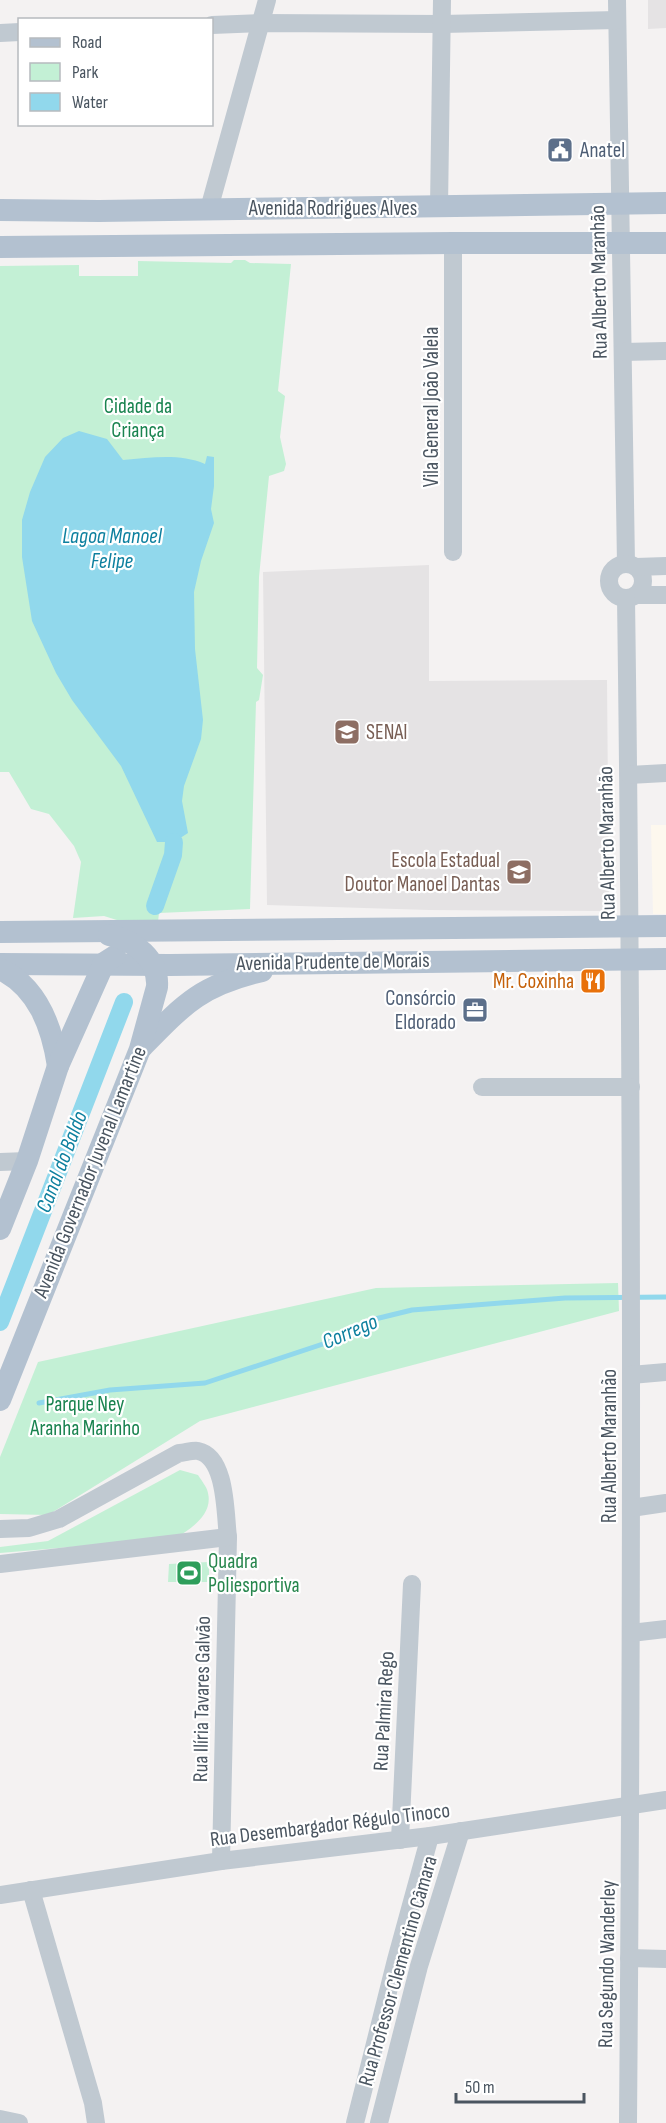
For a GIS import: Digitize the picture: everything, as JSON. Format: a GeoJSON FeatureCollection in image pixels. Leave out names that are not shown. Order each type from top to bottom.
{"type":"FeatureCollection","features":[{"type":"Feature","properties":{"kind":"main road","name":"Avenida Rodrigues Alves"},"geometry":{"type":"LineString","coordinates":[[0,210],[666,203]]}},
{"type":"Feature","properties":{"kind":"main road"},"geometry":{"type":"LineString","coordinates":[[504,206],[515,215],[518,227],[516,237],[509,243]]}},
{"type":"Feature","properties":{"kind":"main road"},"geometry":{"type":"LineString","coordinates":[[429,243],[421,236],[417,225],[420,216],[433,207]]}},
{"type":"Feature","properties":{"kind":"main road"},"geometry":{"type":"LineString","coordinates":[[242,244],[233,232],[237,217],[245,208]]}},
{"type":"Feature","properties":{"kind":"main road"},"geometry":{"type":"LineString","coordinates":[[34,211],[43,230],[37,246]]}},
{"type":"Feature","properties":{"kind":"main road","name":"Avenida Rodrigues Alves"},"geometry":{"type":"LineString","coordinates":[[0,247],[429,243],[453,253],[509,243],[666,243]]}},
{"type":"Feature","properties":{"kind":"main road","name":"Avenida Prudente de Morais"},"geometry":{"type":"LineString","coordinates":[[0,932],[666,926]]}},
{"type":"Feature","properties":{"kind":"main road"},"geometry":{"type":"LineString","coordinates":[[0,1229],[27,1161],[58,1066],[104,963],[123,952],[137,948],[178,939],[241,930]]}},
{"type":"Feature","properties":{"kind":"main road"},"geometry":{"type":"LineString","coordinates":[[89,931],[118,937],[137,948],[154,964]]}},
{"type":"Feature","properties":{"kind":"main road","name":"Avenida Prudente de Morais"},"geometry":{"type":"LineString","coordinates":[[0,966],[104,963],[666,959]]}},
{"type":"Feature","properties":{"kind":"main road"},"geometry":{"type":"LineString","coordinates":[[140,1049],[183,1006],[215,986],[245,975],[309,962]]}},
{"type":"Feature","properties":{"kind":"main road","name":"Avenida Governador Juvenal Lamartine"},"geometry":{"type":"LineString","coordinates":[[0,1400],[140,1049],[158,987],[154,964]]}},
{"type":"Feature","properties":{"kind":"main road"},"geometry":{"type":"LineString","coordinates":[[0,966],[18,980],[38,1003],[51,1031],[58,1066]]}},
{"type":"Feature","properties":{"kind":"street"},"geometry":{"type":"LineString","coordinates":[[209,209],[267,0]]}},
{"type":"Feature","properties":{"kind":"street"},"geometry":{"type":"LineString","coordinates":[[433,207],[442,0]]}},
{"type":"Feature","properties":{"kind":"street","name":"Rua Alberto Maranhão"},"geometry":{"type":"LineString","coordinates":[[616,0],[622,243],[622,352],[631,565],[642,576],[643,581],[640,591],[631,597],[629,775],[631,1805]]}},
{"type":"Feature","properties":{"kind":"street"},"geometry":{"type":"LineString","coordinates":[[213,25],[442,24],[617,20]]}},
{"type":"Feature","properties":{"kind":"street"},"geometry":{"type":"LineString","coordinates":[[0,33],[18,32]]}},
{"type":"Feature","properties":{"kind":"street","name":"Vila General João Valela"},"geometry":{"type":"LineString","coordinates":[[453,253],[453,552]]}},
{"type":"Feature","properties":{"kind":"street"},"geometry":{"type":"LineString","coordinates":[[622,352],[666,351]]}},
{"type":"Feature","properties":{"kind":"street"},"geometry":{"type":"LineString","coordinates":[[666,566],[631,565],[614,568],[609,581],[614,593],[631,597],[666,595]]}},
{"type":"Feature","properties":{"kind":"street"},"geometry":{"type":"LineString","coordinates":[[629,775],[666,773]]}},
{"type":"Feature","properties":{"kind":"street"},"geometry":{"type":"LineString","coordinates":[[482,1087],[631,1087]]}},
{"type":"Feature","properties":{"kind":"street"},"geometry":{"type":"LineString","coordinates":[[0,1162],[27,1161]]}},
{"type":"Feature","properties":{"kind":"street"},"geometry":{"type":"LineString","coordinates":[[631,1375],[666,1372]]}},
{"type":"Feature","properties":{"kind":"street","name":"Rua Ilíria Tavares Galvão"},"geometry":{"type":"LineString","coordinates":[[0,1529],[29,1528],[59,1519],[179,1453],[198,1451],[211,1459],[219,1473],[228,1537],[221,1861]]}},
{"type":"Feature","properties":{"kind":"street"},"geometry":{"type":"LineString","coordinates":[[631,1508],[666,1503]]}},
{"type":"Feature","properties":{"kind":"street"},"geometry":{"type":"LineString","coordinates":[[0,1564],[228,1537]]}},
{"type":"Feature","properties":{"kind":"street","name":"Rua Palmira Rego"},"geometry":{"type":"LineString","coordinates":[[400,1840],[412,1584]]}},
{"type":"Feature","properties":{"kind":"street"},"geometry":{"type":"LineString","coordinates":[[631,1633],[666,1629]]}},
{"type":"Feature","properties":{"kind":"street","name":"Rua Desembargador Régulo Tinoco"},"geometry":{"type":"LineString","coordinates":[[0,1895],[221,1861],[430,1836],[666,1800]]}},
{"type":"Feature","properties":{"kind":"street","name":"Rua Segundo Wanderley"},"geometry":{"type":"LineString","coordinates":[[628,2123],[631,1805]]}},
{"type":"Feature","properties":{"kind":"street","name":"Rua Professor Clementino Câmara"},"geometry":{"type":"LineString","coordinates":[[379,2123],[419,1966],[461,1831]]}},
{"type":"Feature","properties":{"kind":"street","name":"Rua Professor Clementino Câmara"},"geometry":{"type":"LineString","coordinates":[[355,2123],[430,1836]]}},
{"type":"Feature","properties":{"kind":"street"},"geometry":{"type":"LineString","coordinates":[[31,1890],[93,2103],[96,2123]]}},
{"type":"Feature","properties":{"kind":"street"},"geometry":{"type":"LineString","coordinates":[[629,1958],[666,1959]]}},
{"type":"Feature","properties":{"kind":"street"},"geometry":{"type":"LineString","coordinates":[[396,1960],[419,1966]]}},
{"type":"Feature","properties":{"kind":"street"},"geometry":{"type":"LineString","coordinates":[[0,2119],[19,2123]]}},
{"type":"Feature","properties":{"kind":"shaded area"},"geometry":{"type":"Polygon","coordinates":[[[648,0],[666,0],[666,28],[648,29],[648,0]]]}},
{"type":"Feature","properties":{"kind":"shaded area"},"geometry":{"type":"Polygon","coordinates":[[[429,565],[429,681],[607,680],[609,911],[429,910],[267,905],[263,572],[429,565]]]}},
{"type":"Feature","properties":{"kind":"shaded area"},"geometry":{"type":"Polygon","coordinates":[[[651,825],[666,825],[666,914],[653,914],[651,825]]]}},
{"type":"Feature","properties":{"kind":"green space","name":"Cidade da Criança"},"geometry":{"type":"Polygon","coordinates":[[[234,260],[245,260],[250,263],[291,264],[278,391],[285,396],[280,437],[286,464],[284,471],[269,476],[259,577],[257,668],[263,675],[259,700],[256,702],[250,909],[159,913],[158,922],[123,922],[104,916],[73,918],[81,862],[74,846],[49,814],[31,809],[9,772],[0,772],[0,266],[79,265],[79,276],[138,276],[138,261],[231,263],[234,260]]]}},
{"type":"Feature","properties":{"kind":"green space","name":"Parque Ney Aranha Marinho"},"geometry":{"type":"Polygon","coordinates":[[[618,1283],[619,1311],[200,1421],[48,1515],[0,1514],[0,1457],[38,1362],[376,1288],[618,1283]]]}},
{"type":"Feature","properties":{"kind":"green space"},"geometry":{"type":"Polygon","coordinates":[[[180,1470],[198,1475],[206,1488],[209,1501],[200,1520],[176,1538],[0,1553],[0,1547],[48,1541],[180,1470]]]}},
{"type":"Feature","properties":{"kind":"green space","name":"Quadra Poliesportiva"},"geometry":{"type":"Polygon","coordinates":[[[209,1562],[209,1582],[168,1582],[169,1564],[209,1562]]]}},
{"type":"Feature","properties":{"kind":"water","name":"Lagoa Manoel Felipe"},"geometry":{"type":"Polygon","coordinates":[[[79,431],[107,439],[123,460],[175,457],[205,464],[207,456],[214,457],[211,509],[214,523],[201,561],[194,592],[195,649],[203,720],[201,739],[184,786],[182,801],[188,833],[174,842],[157,842],[121,766],[72,700],[56,673],[32,621],[22,557],[22,520],[30,492],[45,457],[63,438],[79,431]]]}},
{"type":"Feature","properties":{"kind":"waterway","name":"Canal do Baldo"},"geometry":{"type":"LineString","coordinates":[[155,906],[173,855],[174,842]]}},
{"type":"Feature","properties":{"kind":"waterway","name":"Canal do Baldo"},"geometry":{"type":"LineString","coordinates":[[0,1322],[124,1002]]}},
{"type":"Feature","properties":{"kind":"waterway","name":"Corrego"},"geometry":{"type":"LineString","coordinates":[[39,1403],[110,1390],[205,1383],[341,1338],[371,1320],[412,1310],[565,1298],[666,1297]]}},
{"type":"Feature","properties":{"kind":"place","name":"Anatel"},"geometry":{"type":"Point","coordinates":[560,150]}},
{"type":"Feature","properties":{"kind":"place","name":"SENAI"},"geometry":{"type":"Point","coordinates":[347,732]}},
{"type":"Feature","properties":{"kind":"place","name":"Escola Estadual Doutor Manoel Dantas"},"geometry":{"type":"Point","coordinates":[519,872]}},
{"type":"Feature","properties":{"kind":"place","name":"Mr. Coxinha"},"geometry":{"type":"Point","coordinates":[593,981]}},
{"type":"Feature","properties":{"kind":"place","name":"Consórcio Eldorado"},"geometry":{"type":"Point","coordinates":[475,1010]}},
{"type":"Feature","properties":{"kind":"place","name":"Quadra Poliesportiva"},"geometry":{"type":"Point","coordinates":[189,1573]}}]}
